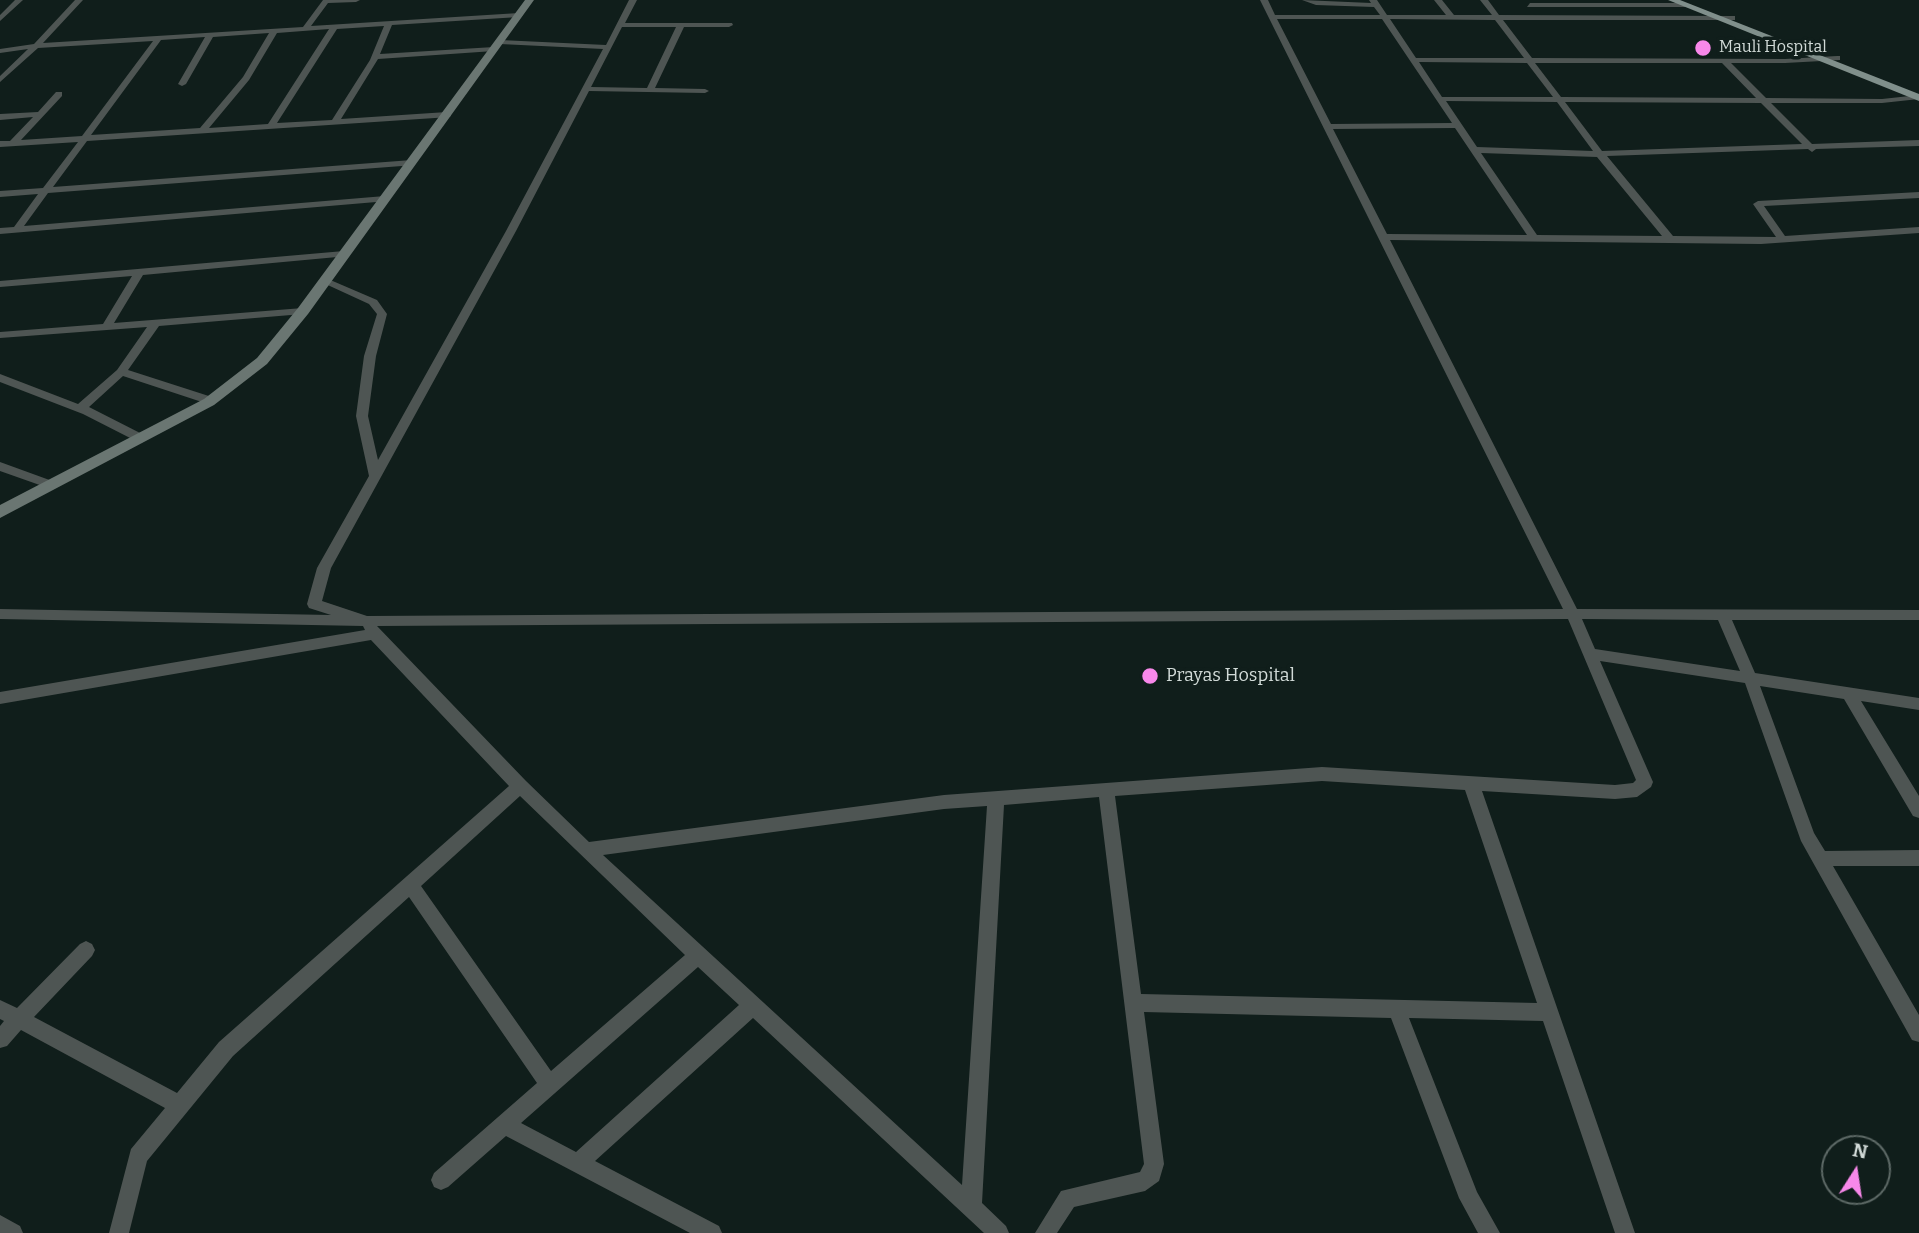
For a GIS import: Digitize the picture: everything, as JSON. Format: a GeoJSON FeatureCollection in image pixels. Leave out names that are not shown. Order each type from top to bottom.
{"type":"FeatureCollection","features":[{"type":"Feature","properties":{"kind":"main road"},"geometry":{"type":"LineString","coordinates":[[1672,0],[1732,18],[1837,58],[1919,96]]}},
{"type":"Feature","properties":{"kind":"main road"},"geometry":{"type":"LineString","coordinates":[[1686,3],[1718,19],[1919,96]]}},
{"type":"Feature","properties":{"kind":"street"},"geometry":{"type":"LineString","coordinates":[[0,19],[19,0]]}},
{"type":"Feature","properties":{"kind":"street"},"geometry":{"type":"LineString","coordinates":[[0,80],[79,0]]}},
{"type":"Feature","properties":{"kind":"street"},"geometry":{"type":"LineString","coordinates":[[306,28],[327,1],[356,0]]}},
{"type":"Feature","properties":{"kind":"street"},"geometry":{"type":"LineString","coordinates":[[0,512],[211,401],[262,361],[303,311],[530,0]]}},
{"type":"Feature","properties":{"kind":"street"},"geometry":{"type":"LineString","coordinates":[[633,0],[324,568],[314,604],[371,628],[520,786],[586,850],[999,1233]]}},
{"type":"Feature","properties":{"kind":"street"},"geometry":{"type":"LineString","coordinates":[[586,850],[944,802],[1322,774],[1615,792],[1637,790],[1645,782],[1573,614],[1264,0]]}},
{"type":"Feature","properties":{"kind":"street"},"geometry":{"type":"LineString","coordinates":[[1306,0],[1316,3],[1375,2],[1534,237]]}},
{"type":"Feature","properties":{"kind":"street"},"geometry":{"type":"LineString","coordinates":[[1438,0],[1452,19]]}},
{"type":"Feature","properties":{"kind":"street"},"geometry":{"type":"LineString","coordinates":[[1484,0],[1502,19],[1600,154],[1670,239]]}},
{"type":"Feature","properties":{"kind":"street"},"geometry":{"type":"LineString","coordinates":[[1593,3],[1611,19]]}},
{"type":"Feature","properties":{"kind":"street"},"geometry":{"type":"LineString","coordinates":[[1530,5],[1686,3]]}},
{"type":"Feature","properties":{"kind":"street"},"geometry":{"type":"LineString","coordinates":[[0,51],[160,37],[519,15]]}},
{"type":"Feature","properties":{"kind":"street"},"geometry":{"type":"LineString","coordinates":[[1272,17],[1732,18]]}},
{"type":"Feature","properties":{"kind":"street"},"geometry":{"type":"LineString","coordinates":[[335,122],[375,57],[389,23]]}},
{"type":"Feature","properties":{"kind":"street"},"geometry":{"type":"LineString","coordinates":[[620,25],[729,25]]}},
{"type":"Feature","properties":{"kind":"street"},"geometry":{"type":"LineString","coordinates":[[650,90],[681,25]]}},
{"type":"Feature","properties":{"kind":"street"},"geometry":{"type":"LineString","coordinates":[[271,126],[335,26]]}},
{"type":"Feature","properties":{"kind":"street"},"geometry":{"type":"LineString","coordinates":[[202,131],[246,78],[275,30]]}},
{"type":"Feature","properties":{"kind":"street"},"geometry":{"type":"LineString","coordinates":[[182,84],[211,34]]}},
{"type":"Feature","properties":{"kind":"street"},"geometry":{"type":"LineString","coordinates":[[17,229],[160,37]]}},
{"type":"Feature","properties":{"kind":"street"},"geometry":{"type":"LineString","coordinates":[[375,57],[497,46],[607,47]]}},
{"type":"Feature","properties":{"kind":"street"},"geometry":{"type":"LineString","coordinates":[[1414,60],[1724,61],[1837,58]]}},
{"type":"Feature","properties":{"kind":"street"},"geometry":{"type":"LineString","coordinates":[[1724,61],[1812,149]]}},
{"type":"Feature","properties":{"kind":"street"},"geometry":{"type":"LineString","coordinates":[[586,89],[705,91]]}},
{"type":"Feature","properties":{"kind":"street"},"geometry":{"type":"LineString","coordinates":[[13,143],[59,94]]}},
{"type":"Feature","properties":{"kind":"street"},"geometry":{"type":"LineString","coordinates":[[1441,100],[1882,101],[1919,96]]}},
{"type":"Feature","properties":{"kind":"street"},"geometry":{"type":"LineString","coordinates":[[0,117],[40,114]]}},
{"type":"Feature","properties":{"kind":"street"},"geometry":{"type":"LineString","coordinates":[[0,144],[447,115]]}},
{"type":"Feature","properties":{"kind":"street"},"geometry":{"type":"LineString","coordinates":[[1327,127],[1459,125]]}},
{"type":"Feature","properties":{"kind":"street"},"geometry":{"type":"LineString","coordinates":[[1475,150],[1600,154],[1812,149],[1919,143]]}},
{"type":"Feature","properties":{"kind":"street"},"geometry":{"type":"LineString","coordinates":[[0,194],[48,188],[412,163]]}},
{"type":"Feature","properties":{"kind":"street"},"geometry":{"type":"LineString","coordinates":[[1783,240],[1758,204],[1919,195]]}},
{"type":"Feature","properties":{"kind":"street"},"geometry":{"type":"LineString","coordinates":[[0,231],[385,199]]}},
{"type":"Feature","properties":{"kind":"street"},"geometry":{"type":"LineString","coordinates":[[1383,237],[1783,240],[1919,230]]}},
{"type":"Feature","properties":{"kind":"street"},"geometry":{"type":"LineString","coordinates":[[1,285],[344,254]]}},
{"type":"Feature","properties":{"kind":"street"},"geometry":{"type":"LineString","coordinates":[[107,326],[139,272]]}},
{"type":"Feature","properties":{"kind":"street"},"geometry":{"type":"LineString","coordinates":[[324,281],[373,302],[382,314],[370,356],[362,416],[375,476]]}},
{"type":"Feature","properties":{"kind":"street"},"geometry":{"type":"LineString","coordinates":[[0,335],[303,311]]}},
{"type":"Feature","properties":{"kind":"street"},"geometry":{"type":"LineString","coordinates":[[82,410],[86,400],[121,372],[155,323]]}},
{"type":"Feature","properties":{"kind":"street"},"geometry":{"type":"LineString","coordinates":[[121,372],[211,401]]}},
{"type":"Feature","properties":{"kind":"street"},"geometry":{"type":"LineString","coordinates":[[0,378],[82,410],[140,439]]}},
{"type":"Feature","properties":{"kind":"street"},"geometry":{"type":"LineString","coordinates":[[0,466],[51,485]]}},
{"type":"Feature","properties":{"kind":"street"},"geometry":{"type":"LineString","coordinates":[[0,614],[371,628],[1573,614],[1919,615]]}},
{"type":"Feature","properties":{"kind":"street"},"geometry":{"type":"LineString","coordinates":[[1723,615],[1751,680],[1807,836],[1918,1029]]}},
{"type":"Feature","properties":{"kind":"street"},"geometry":{"type":"LineString","coordinates":[[0,698],[371,628]]}},
{"type":"Feature","properties":{"kind":"street"},"geometry":{"type":"LineString","coordinates":[[1591,654],[1919,704]]}},
{"type":"Feature","properties":{"kind":"street"},"geometry":{"type":"LineString","coordinates":[[1847,692],[1919,811]]}},
{"type":"Feature","properties":{"kind":"street"},"geometry":{"type":"LineString","coordinates":[[1471,784],[1625,1233]]}},
{"type":"Feature","properties":{"kind":"street"},"geometry":{"type":"LineString","coordinates":[[119,1233],[138,1156],[226,1049],[520,786]]}},
{"type":"Feature","properties":{"kind":"street"},"geometry":{"type":"LineString","coordinates":[[1045,1233],[1068,1198],[1144,1181],[1152,1174],[1154,1164],[1107,790]]}},
{"type":"Feature","properties":{"kind":"street"},"geometry":{"type":"LineString","coordinates":[[971,1207],[996,798]]}},
{"type":"Feature","properties":{"kind":"street"},"geometry":{"type":"LineString","coordinates":[[1819,859],[1919,858]]}},
{"type":"Feature","properties":{"kind":"street"},"geometry":{"type":"LineString","coordinates":[[411,886],[550,1085]]}},
{"type":"Feature","properties":{"kind":"street"},"geometry":{"type":"LineString","coordinates":[[0,1039],[86,950]]}},
{"type":"Feature","properties":{"kind":"street"},"geometry":{"type":"LineString","coordinates":[[441,1180],[698,955]]}},
{"type":"Feature","properties":{"kind":"street"},"geometry":{"type":"LineString","coordinates":[[1133,1003],[1547,1012]]}},
{"type":"Feature","properties":{"kind":"street"},"geometry":{"type":"LineString","coordinates":[[578,1163],[753,1005]]}},
{"type":"Feature","properties":{"kind":"street"},"geometry":{"type":"LineString","coordinates":[[0,1009],[180,1105]]}},
{"type":"Feature","properties":{"kind":"street"},"geometry":{"type":"LineString","coordinates":[[1396,1009],[1469,1198],[1490,1233]]}},
{"type":"Feature","properties":{"kind":"street"},"geometry":{"type":"LineString","coordinates":[[504,1125],[712,1233]]}},
{"type":"Feature","properties":{"kind":"street"},"geometry":{"type":"LineString","coordinates":[[0,1225],[13,1233]]}},
{"type":"Feature","properties":{"kind":"place","name":"Mauli Hospital"},"geometry":{"type":"Point","coordinates":[1703,48]}},
{"type":"Feature","properties":{"kind":"place","name":"Prayas Hospital"},"geometry":{"type":"Point","coordinates":[1150,676]}}]}
